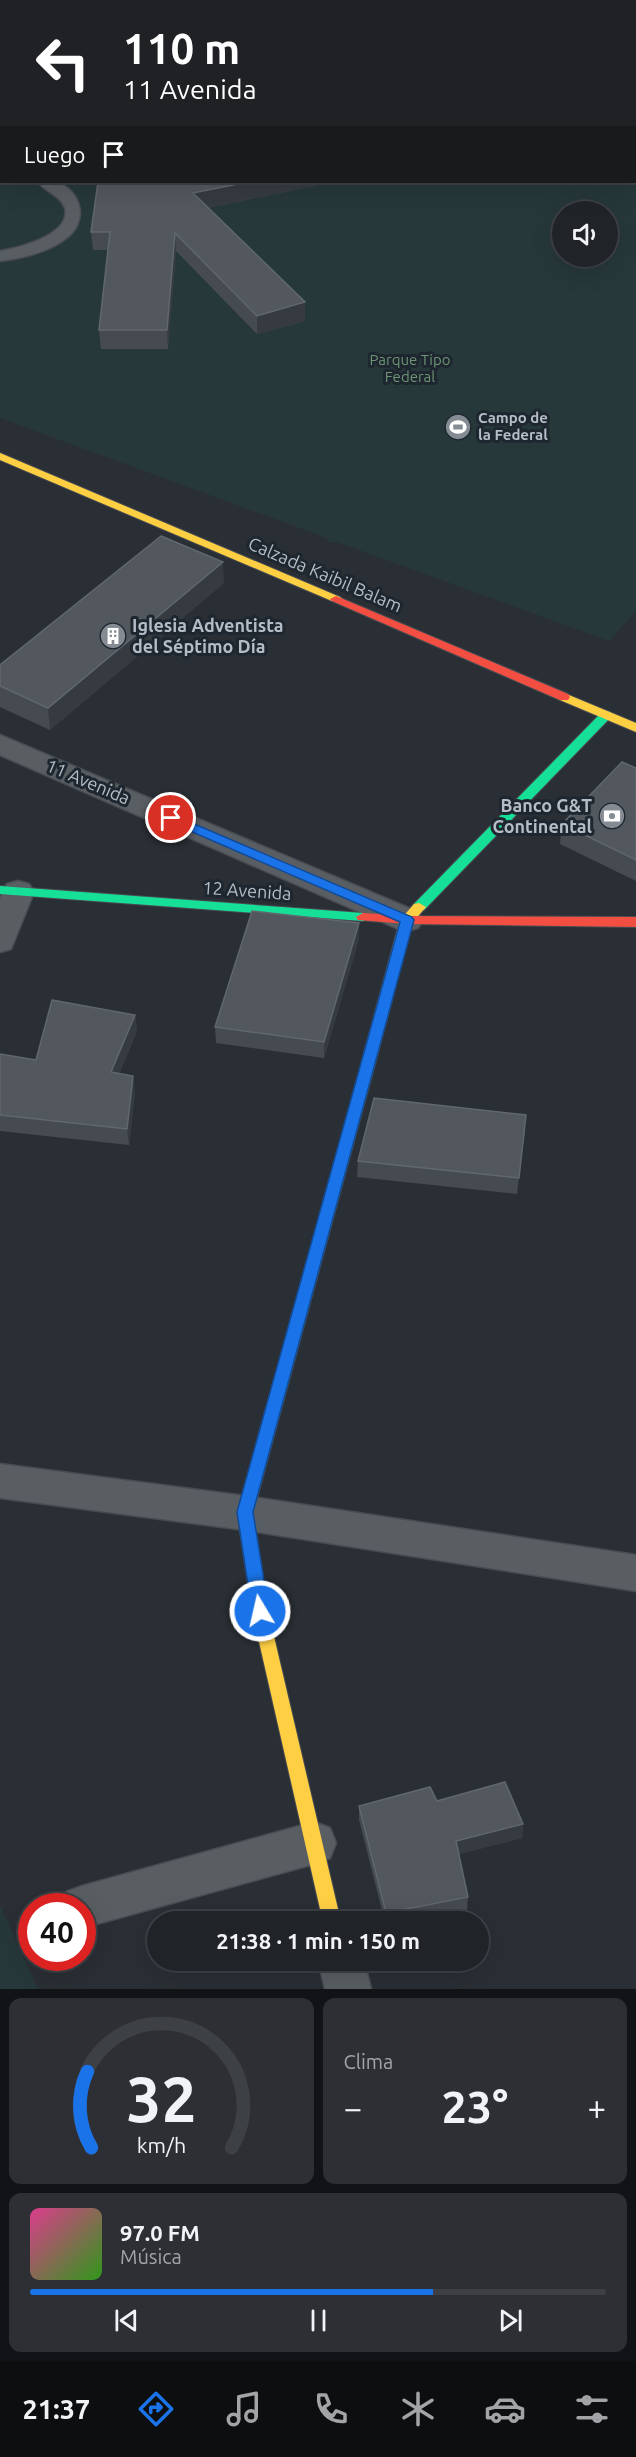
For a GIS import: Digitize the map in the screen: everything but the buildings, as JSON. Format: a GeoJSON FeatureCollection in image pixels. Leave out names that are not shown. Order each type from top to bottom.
{"type":"FeatureCollection","features":[{"type":"Feature","properties":{"kind":"street","name":"Calzada Kaibil Balam"},"geometry":{"type":"LineString","coordinates":[[0,456],[636,728]]}},
{"type":"Feature","properties":{"kind":"street"},"geometry":{"type":"LineString","coordinates":[[329,1911],[260,1611],[245,1512],[407,920],[606,715]]}},
{"type":"Feature","properties":{"kind":"street","name":"11 Avenida"},"geometry":{"type":"LineString","coordinates":[[0,744],[407,920]]}},
{"type":"Feature","properties":{"kind":"street"},"geometry":{"type":"LineString","coordinates":[[0,941],[9,891]]}},
{"type":"Feature","properties":{"kind":"street","name":"12 Avenida"},"geometry":{"type":"LineString","coordinates":[[9,891],[407,920],[636,922]]}},
{"type":"Feature","properties":{"kind":"street"},"geometry":{"type":"LineString","coordinates":[[0,1481],[245,1512],[636,1573]]}},
{"type":"Feature","properties":{"kind":"street"},"geometry":{"type":"LineString","coordinates":[[96,1903],[314,1843]]}},
{"type":"Feature","properties":{"kind":"street"},"geometry":{"type":"LineString","coordinates":[[344,1971],[348,1989]]}},
{"type":"Feature","properties":{"kind":"lane"},"geometry":{"type":"LineString","coordinates":[[0,256],[29,251],[52,242],[67,229],[74,216],[72,202],[63,191],[48,183]]}},
{"type":"Feature","properties":{"kind":"green space","name":"Parque Tipo Federal"},"geometry":{"type":"Polygon","coordinates":[[[0,183],[636,183],[636,611],[609,641],[337,542],[329,543],[327,538],[0,418],[0,183]]]}},
{"type":"Feature","properties":{"kind":"green space"},"geometry":{"type":"Polygon","coordinates":[[[0,1905],[18,1945],[18,1971],[30,1971],[38,1989],[0,1989],[0,1905]]]}},
{"type":"Feature","properties":{"kind":"traffic: fast"},"geometry":{"type":"LineString","coordinates":[[419,907],[606,715]]}},
{"type":"Feature","properties":{"kind":"traffic: fast"},"geometry":{"type":"LineString","coordinates":[[0,890],[363,917]]}},
{"type":"Feature","properties":{"kind":"traffic: fast"},"geometry":{"type":"LineString","coordinates":[[246,1518],[245,1513],[364,1079]]}},
{"type":"Feature","properties":{"kind":"traffic: slow"},"geometry":{"type":"LineString","coordinates":[[0,456],[336,599]]}},
{"type":"Feature","properties":{"kind":"traffic: slow"},"geometry":{"type":"LineString","coordinates":[[564,697],[636,728]]}},
{"type":"Feature","properties":{"kind":"traffic: slow"},"geometry":{"type":"LineString","coordinates":[[364,1079],[407,920],[419,907]]}},
{"type":"Feature","properties":{"kind":"traffic: slow"},"geometry":{"type":"LineString","coordinates":[[246,1518],[260,1611],[329,1911]]}},
{"type":"Feature","properties":{"kind":"traffic: jam"},"geometry":{"type":"LineString","coordinates":[[336,599],[564,697]]}},
{"type":"Feature","properties":{"kind":"traffic: jam"},"geometry":{"type":"LineString","coordinates":[[363,917],[407,920],[636,922]]}},
{"type":"Feature","properties":{"kind":"place","name":"Campo de la Federal"},"geometry":{"type":"Point","coordinates":[458,427]}},
{"type":"Feature","properties":{"kind":"place","name":"Iglesia Adventista del Séptimo Día"},"geometry":{"type":"Point","coordinates":[113,636]}},
{"type":"Feature","properties":{"kind":"place","name":"Banco G&T Continental"},"geometry":{"type":"Point","coordinates":[612,816]}},
{"type":"Feature","properties":{"kind":"route"},"geometry":{"type":"LineString","coordinates":[[171,818],[407,920],[245,1512],[260,1611]]}}]}
